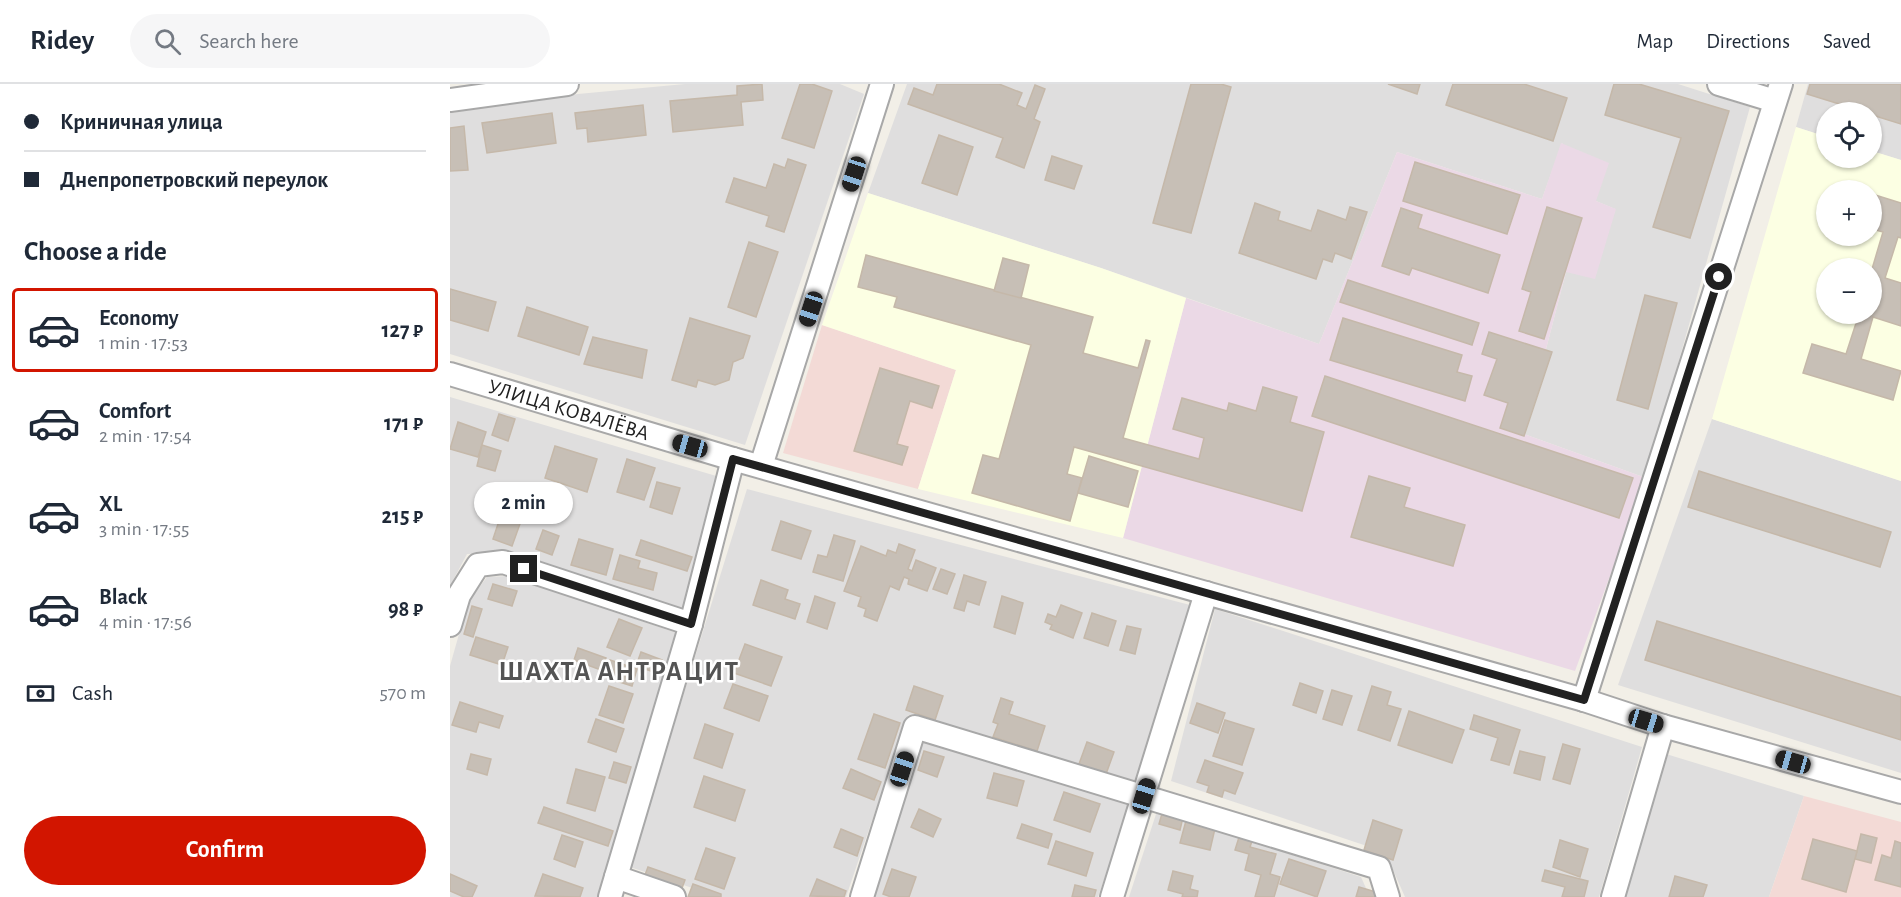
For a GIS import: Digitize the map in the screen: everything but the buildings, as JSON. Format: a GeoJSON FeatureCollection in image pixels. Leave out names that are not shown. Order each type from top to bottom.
{"type":"FeatureCollection","features":[{"type":"Feature","properties":{"kind":"street"},"geometry":{"type":"LineString","coordinates":[[450,100],[567,84]]}},
{"type":"Feature","properties":{"kind":"street"},"geometry":{"type":"LineString","coordinates":[[761,466],[882,84]]}},
{"type":"Feature","properties":{"kind":"street"},"geometry":{"type":"LineString","coordinates":[[1584,700],[1778,93],[1719,84]]}},
{"type":"Feature","properties":{"kind":"street","name":"УЛИЦА КОВАЛЁВА"},"geometry":{"type":"LineString","coordinates":[[450,374],[733,459],[1901,792]]}},
{"type":"Feature","properties":{"kind":"street"},"geometry":{"type":"LineString","coordinates":[[674,897],[613,887],[691,624],[733,459]]}},
{"type":"Feature","properties":{"kind":"street"},"geometry":{"type":"LineString","coordinates":[[450,625],[459,595],[478,565],[503,562],[691,624]]}},
{"type":"Feature","properties":{"kind":"street"},"geometry":{"type":"LineString","coordinates":[[1112,897],[1206,593]]}},
{"type":"Feature","properties":{"kind":"street"},"geometry":{"type":"LineString","coordinates":[[1613,897],[1663,726]]}},
{"type":"Feature","properties":{"kind":"street"},"geometry":{"type":"LineString","coordinates":[[862,897],[915,727],[1379,868],[1388,897]]}},
{"type":"Feature","properties":{"kind":"shaded area"},"geometry":{"type":"Polygon","coordinates":[[[685,84],[840,84],[864,94],[745,445],[450,354],[450,113],[578,94],[685,84]]]}},
{"type":"Feature","properties":{"kind":"shaded area"},"geometry":{"type":"Polygon","coordinates":[[[907,84],[1678,84],[1750,107],[1646,478],[1524,434],[1566,272],[1615,209],[1596,201],[1562,143],[1542,199],[1397,152],[1319,344],[1101,268],[868,193],[907,84]]]}},
{"type":"Feature","properties":{"kind":"shaded area"},"geometry":{"type":"Polygon","coordinates":[[[1808,84],[1901,84],[1901,160],[1882,154],[1882,102],[1816,102],[1816,133],[1796,127],[1808,84]]]}},
{"type":"Feature","properties":{"kind":"shaded area"},"geometry":{"type":"Polygon","coordinates":[[[1796,127],[1816,133],[1816,168],[1882,168],[1882,154],[1901,160],[1901,481],[1712,419],[1796,127]]]}},
{"type":"Feature","properties":{"kind":"shaded area"},"geometry":{"type":"Polygon","coordinates":[[[1561,143],[1609,163],[1596,201],[1616,209],[1595,279],[1566,272],[1524,434],[1646,478],[1575,671],[1123,538],[1186,298],[1319,344],[1397,152],[1542,199],[1561,143]]]}},
{"type":"Feature","properties":{"kind":"shaded area"},"geometry":{"type":"Polygon","coordinates":[[[868,193],[1101,268],[1186,298],[1123,538],[918,489],[956,370],[822,325],[868,193]]]}},
{"type":"Feature","properties":{"kind":"shaded area"},"geometry":{"type":"Polygon","coordinates":[[[822,325],[956,370],[918,489],[783,453],[822,325]]]}},
{"type":"Feature","properties":{"kind":"shaded area"},"geometry":{"type":"Polygon","coordinates":[[[450,397],[723,478],[681,613],[497,553],[467,554],[450,586],[450,397]]]}},
{"type":"Feature","properties":{"kind":"shaded area"},"geometry":{"type":"Polygon","coordinates":[[[1712,419],[1901,481],[1901,773],[1618,685],[1712,419]]]}},
{"type":"Feature","properties":{"kind":"shaded area"},"geometry":{"type":"Polygon","coordinates":[[[747,489],[1190,605],[1137,787],[908,715],[846,897],[719,897],[630,867],[747,489]]]}},
{"type":"Feature","properties":{"kind":"shaded area"},"geometry":{"type":"Polygon","coordinates":[[[508,576],[677,633],[600,897],[450,897],[450,666],[468,602],[487,577],[508,576]]]}},
{"type":"Feature","properties":{"kind":"shaded area"},"geometry":{"type":"Polygon","coordinates":[[[1215,609],[1642,747],[1599,897],[1405,897],[1385,852],[1171,781],[1215,609]]]}},
{"type":"Feature","properties":{"kind":"shaded area"},"geometry":{"type":"Polygon","coordinates":[[[921,738],[1130,805],[1098,897],[872,897],[921,738]]]}},
{"type":"Feature","properties":{"kind":"shaded area"},"geometry":{"type":"Polygon","coordinates":[[[1666,754],[1804,796],[1769,897],[1625,897],[1666,754]]]}},
{"type":"Feature","properties":{"kind":"shaded area"},"geometry":{"type":"Polygon","coordinates":[[[1804,796],[1901,822],[1901,897],[1769,897],[1804,796]]]}},
{"type":"Feature","properties":{"kind":"shaded area"},"geometry":{"type":"Polygon","coordinates":[[[1157,811],[1361,877],[1370,897],[1129,897],[1157,811]]]}},
{"type":"Feature","properties":{"kind":"district","name":"ШАХТА АНТРАЦИТ"},"geometry":{"type":"Point","coordinates":[619,671]}},
{"type":"Feature","properties":{"kind":"route"},"geometry":{"type":"LineString","coordinates":[[524,569],[691,624],[733,459],[1584,700],[1719,277]]}}]}
